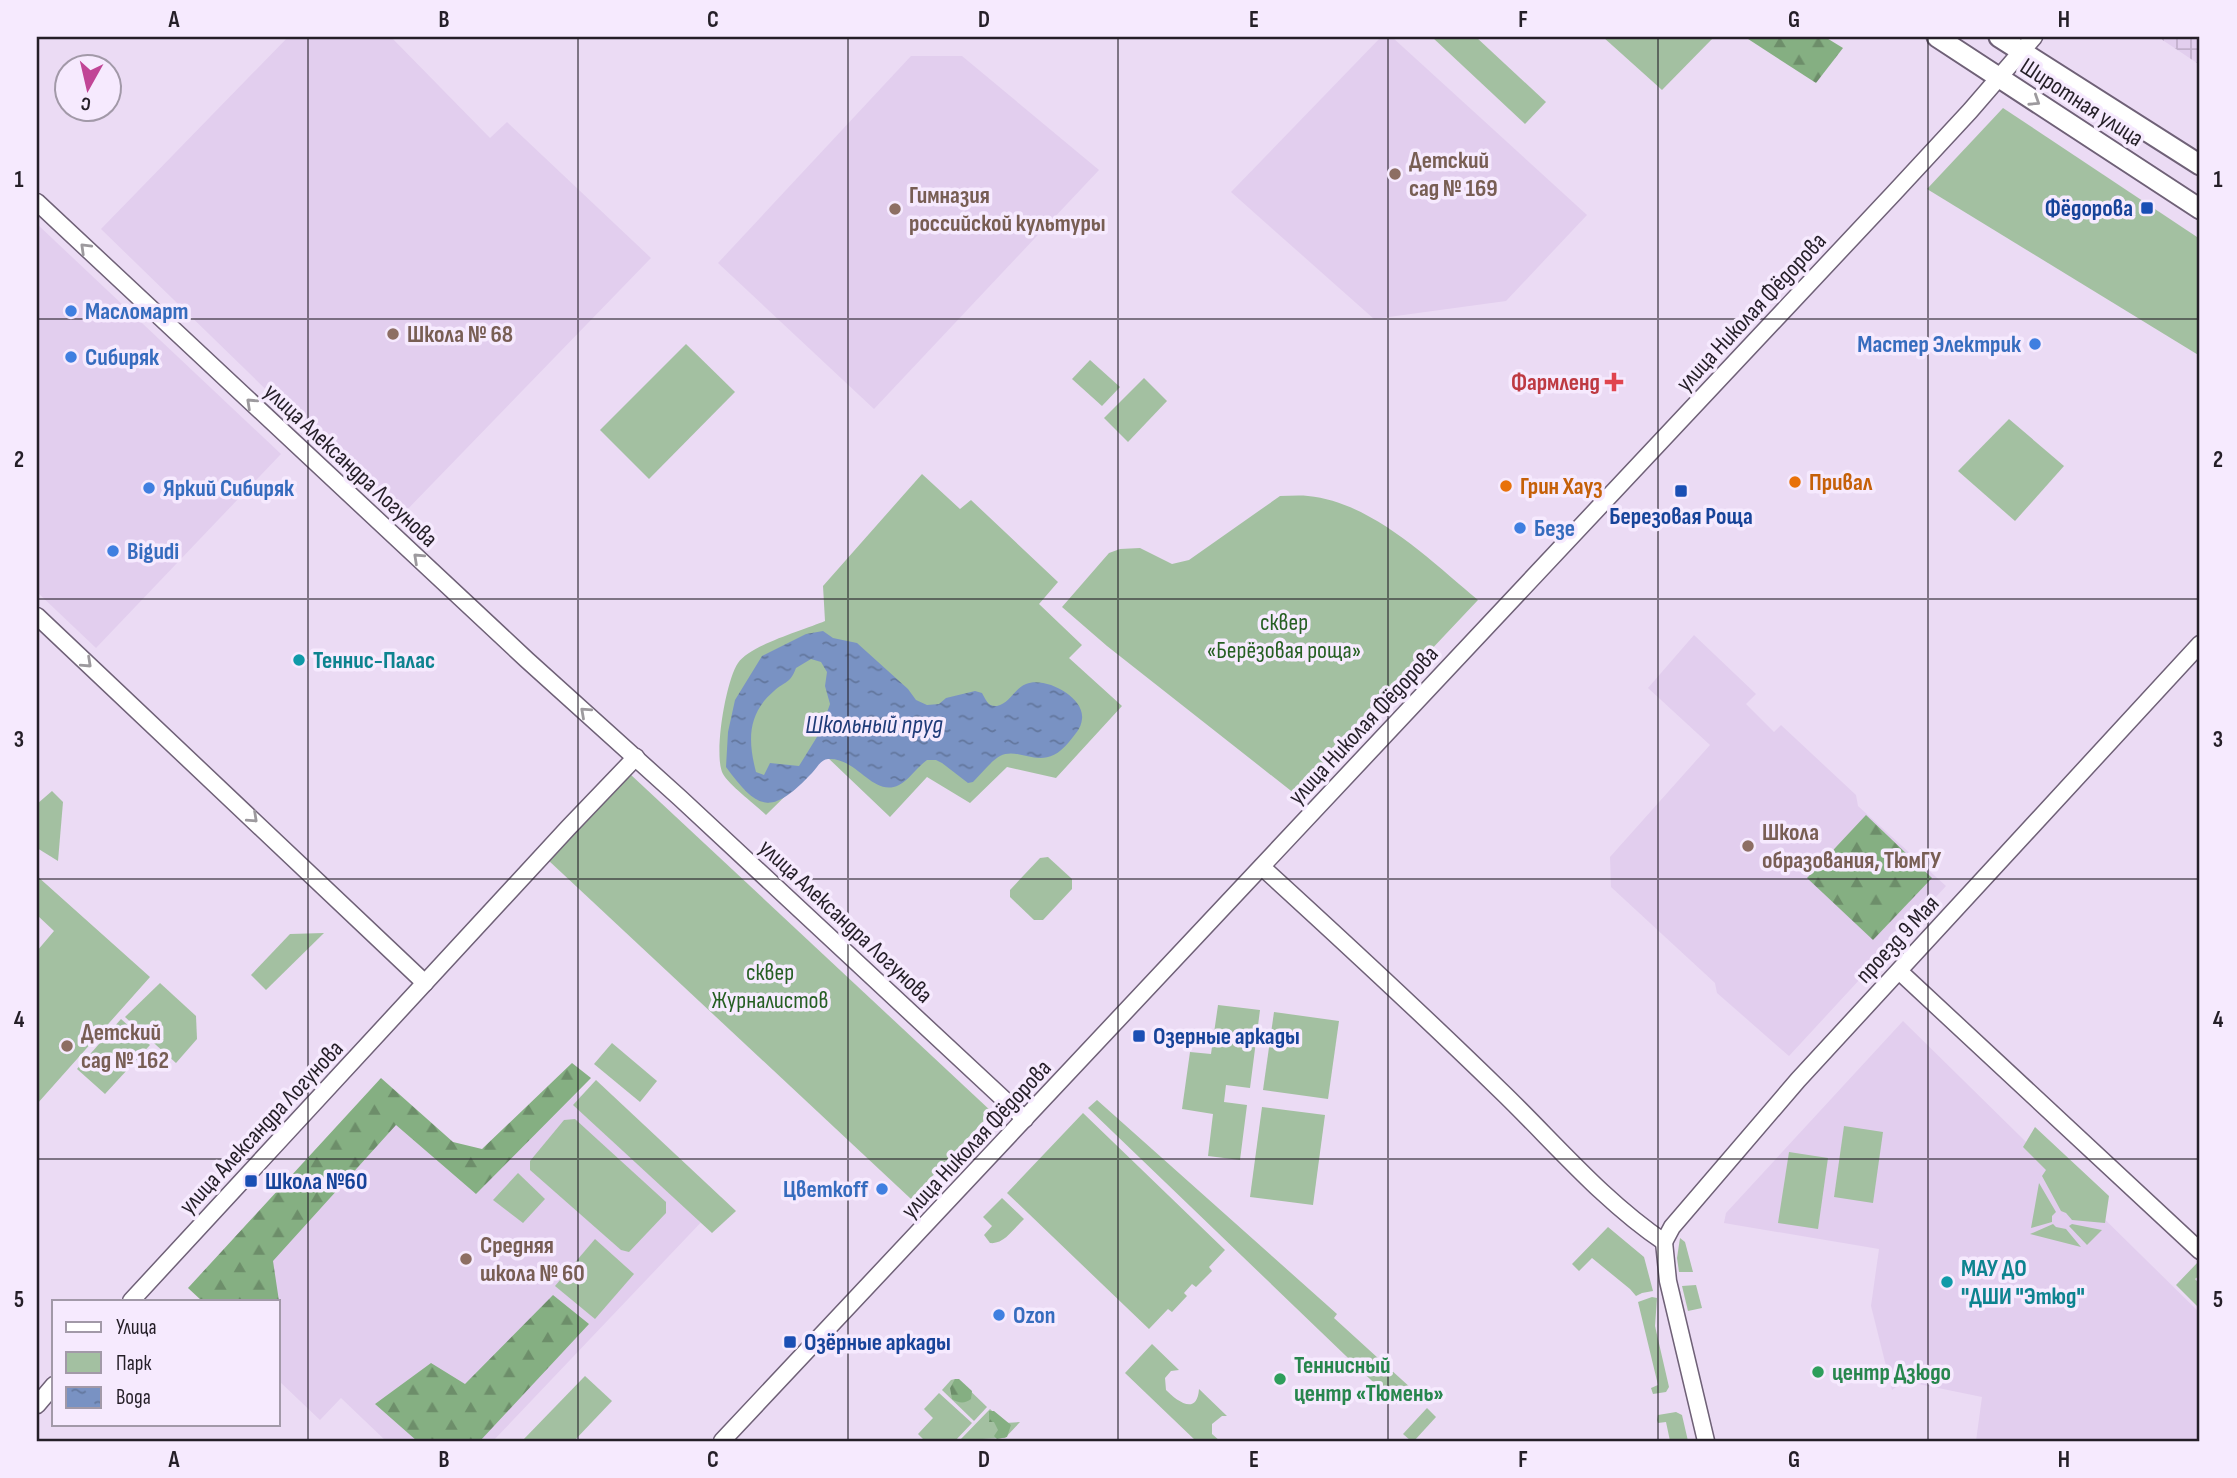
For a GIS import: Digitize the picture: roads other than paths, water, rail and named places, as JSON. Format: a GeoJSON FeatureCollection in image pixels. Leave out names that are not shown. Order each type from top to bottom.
{"type":"FeatureCollection","features":[{"type":"Feature","properties":{"kind":"main road","name":"Широтная улица"},"geometry":{"type":"LineString","coordinates":[[1937,37],[2200,209]]}},
{"type":"Feature","properties":{"kind":"main road","name":"Широтная улица"},"geometry":{"type":"LineString","coordinates":[[1999,37],[2027,44],[2200,165]]}},
{"type":"Feature","properties":{"kind":"street","name":"улица Николая Фёдорова"},"geometry":{"type":"LineString","coordinates":[[722,1441],[2000,78],[2027,44]]}},
{"type":"Feature","properties":{"kind":"street","name":"улица Александра Логунова"},"geometry":{"type":"LineString","coordinates":[[37,202],[527,660],[636,757],[1025,1119]]}},
{"type":"Feature","properties":{"kind":"street"},"geometry":{"type":"LineString","coordinates":[[37,616],[425,983]]}},
{"type":"Feature","properties":{"kind":"street","name":"проезд 9 Мая"},"geometry":{"type":"LineString","coordinates":[[1664,1242],[1672,1227],[1798,1080],[2200,644]]}},
{"type":"Feature","properties":{"kind":"street","name":"улица Александра Логунова"},"geometry":{"type":"LineString","coordinates":[[132,1300],[636,757]]}},
{"type":"Feature","properties":{"kind":"street"},"geometry":{"type":"LineString","coordinates":[[1262,867],[1502,1091],[1613,1203],[1664,1242],[1668,1281],[1706,1441]]}},
{"type":"Feature","properties":{"kind":"street"},"geometry":{"type":"LineString","coordinates":[[1899,971],[2200,1251]]}},
{"type":"Feature","properties":{"kind":"street"},"geometry":{"type":"LineString","coordinates":[[37,1405],[52,1387]]}},
{"type":"Feature","properties":{"kind":"water","name":"Школьный пруд"},"geometry":{"type":"Polygon","coordinates":[[[823,631],[833,638],[857,643],[908,689],[916,700],[927,705],[939,704],[946,698],[975,691],[982,693],[989,704],[997,706],[1026,684],[1034,682],[1053,686],[1071,696],[1077,703],[1081,711],[1080,726],[1069,742],[1050,757],[1016,754],[1000,756],[973,782],[968,783],[936,760],[927,760],[903,783],[890,788],[873,782],[848,764],[828,759],[786,796],[766,803],[757,800],[726,767],[728,732],[735,700],[762,656],[806,634],[823,631]],[[811,659],[796,668],[789,680],[774,691],[759,709],[754,719],[751,739],[756,772],[764,775],[770,763],[799,766],[820,732],[830,704],[825,686],[827,672],[821,662],[811,659]]]}},
{"type":"Feature","properties":{"kind":"place","name":"Детский сад № 169"},"geometry":{"type":"Point","coordinates":[1395,174]}},
{"type":"Feature","properties":{"kind":"place","name":"Фёдорова"},"geometry":{"type":"Point","coordinates":[2147,208]}},
{"type":"Feature","properties":{"kind":"place","name":"Гимназия российской культуры"},"geometry":{"type":"Point","coordinates":[895,209]}},
{"type":"Feature","properties":{"kind":"place","name":"Масломарт"},"geometry":{"type":"Point","coordinates":[71,311]}},
{"type":"Feature","properties":{"kind":"place","name":"Школа № 68"},"geometry":{"type":"Point","coordinates":[393,334]}},
{"type":"Feature","properties":{"kind":"place","name":"Мастер Электрик"},"geometry":{"type":"Point","coordinates":[2035,344]}},
{"type":"Feature","properties":{"kind":"place","name":"Сибиряк"},"geometry":{"type":"Point","coordinates":[71,357]}},
{"type":"Feature","properties":{"kind":"place","name":"Фармленд"},"geometry":{"type":"Point","coordinates":[1614,382]}},
{"type":"Feature","properties":{"kind":"place","name":"Привал"},"geometry":{"type":"Point","coordinates":[1795,482]}},
{"type":"Feature","properties":{"kind":"place","name":"Грин Хауз"},"geometry":{"type":"Point","coordinates":[1506,486]}},
{"type":"Feature","properties":{"kind":"place","name":"Яркий Сибиряк"},"geometry":{"type":"Point","coordinates":[149,488]}},
{"type":"Feature","properties":{"kind":"place","name":"Березовая Роща"},"geometry":{"type":"Point","coordinates":[1681,491]}},
{"type":"Feature","properties":{"kind":"place","name":"Безе"},"geometry":{"type":"Point","coordinates":[1520,528]}},
{"type":"Feature","properties":{"kind":"place","name":"Bigudi"},"geometry":{"type":"Point","coordinates":[113,551]}},
{"type":"Feature","properties":{"kind":"place","name":"Теннис-Палас"},"geometry":{"type":"Point","coordinates":[299,660]}},
{"type":"Feature","properties":{"kind":"place","name":"Школа образования, ТюмГУ"},"geometry":{"type":"Point","coordinates":[1748,846]}},
{"type":"Feature","properties":{"kind":"place","name":"Озерные аркады"},"geometry":{"type":"Point","coordinates":[1139,1036]}},
{"type":"Feature","properties":{"kind":"place","name":"Детский сад № 162"},"geometry":{"type":"Point","coordinates":[67,1046]}},
{"type":"Feature","properties":{"kind":"place","name":"Школа №60"},"geometry":{"type":"Point","coordinates":[251,1181]}},
{"type":"Feature","properties":{"kind":"place","name":"Цветкоff"},"geometry":{"type":"Point","coordinates":[882,1189]}},
{"type":"Feature","properties":{"kind":"place","name":"Средняя школа № 60"},"geometry":{"type":"Point","coordinates":[466,1259]}},
{"type":"Feature","properties":{"kind":"place","name":"МАУ ДО \"ДШИ \"Этюд\""},"geometry":{"type":"Point","coordinates":[1947,1282]}},
{"type":"Feature","properties":{"kind":"place","name":"Ozon"},"geometry":{"type":"Point","coordinates":[999,1315]}},
{"type":"Feature","properties":{"kind":"place","name":"Озёрные аркады"},"geometry":{"type":"Point","coordinates":[790,1342]}},
{"type":"Feature","properties":{"kind":"place","name":"центр Дзюдо"},"geometry":{"type":"Point","coordinates":[1818,1372]}},
{"type":"Feature","properties":{"kind":"place","name":"Теннисный центр «Тюмень»"},"geometry":{"type":"Point","coordinates":[1280,1379]}},
{"type":"Feature","properties":{"kind":"park label","name":"сквер «Берёзовая роща»"},"geometry":{"type":"Point","coordinates":[1284,636]}},
{"type":"Feature","properties":{"kind":"park label","name":"сквер Журналистов"},"geometry":{"type":"Point","coordinates":[770,986]}}]}
